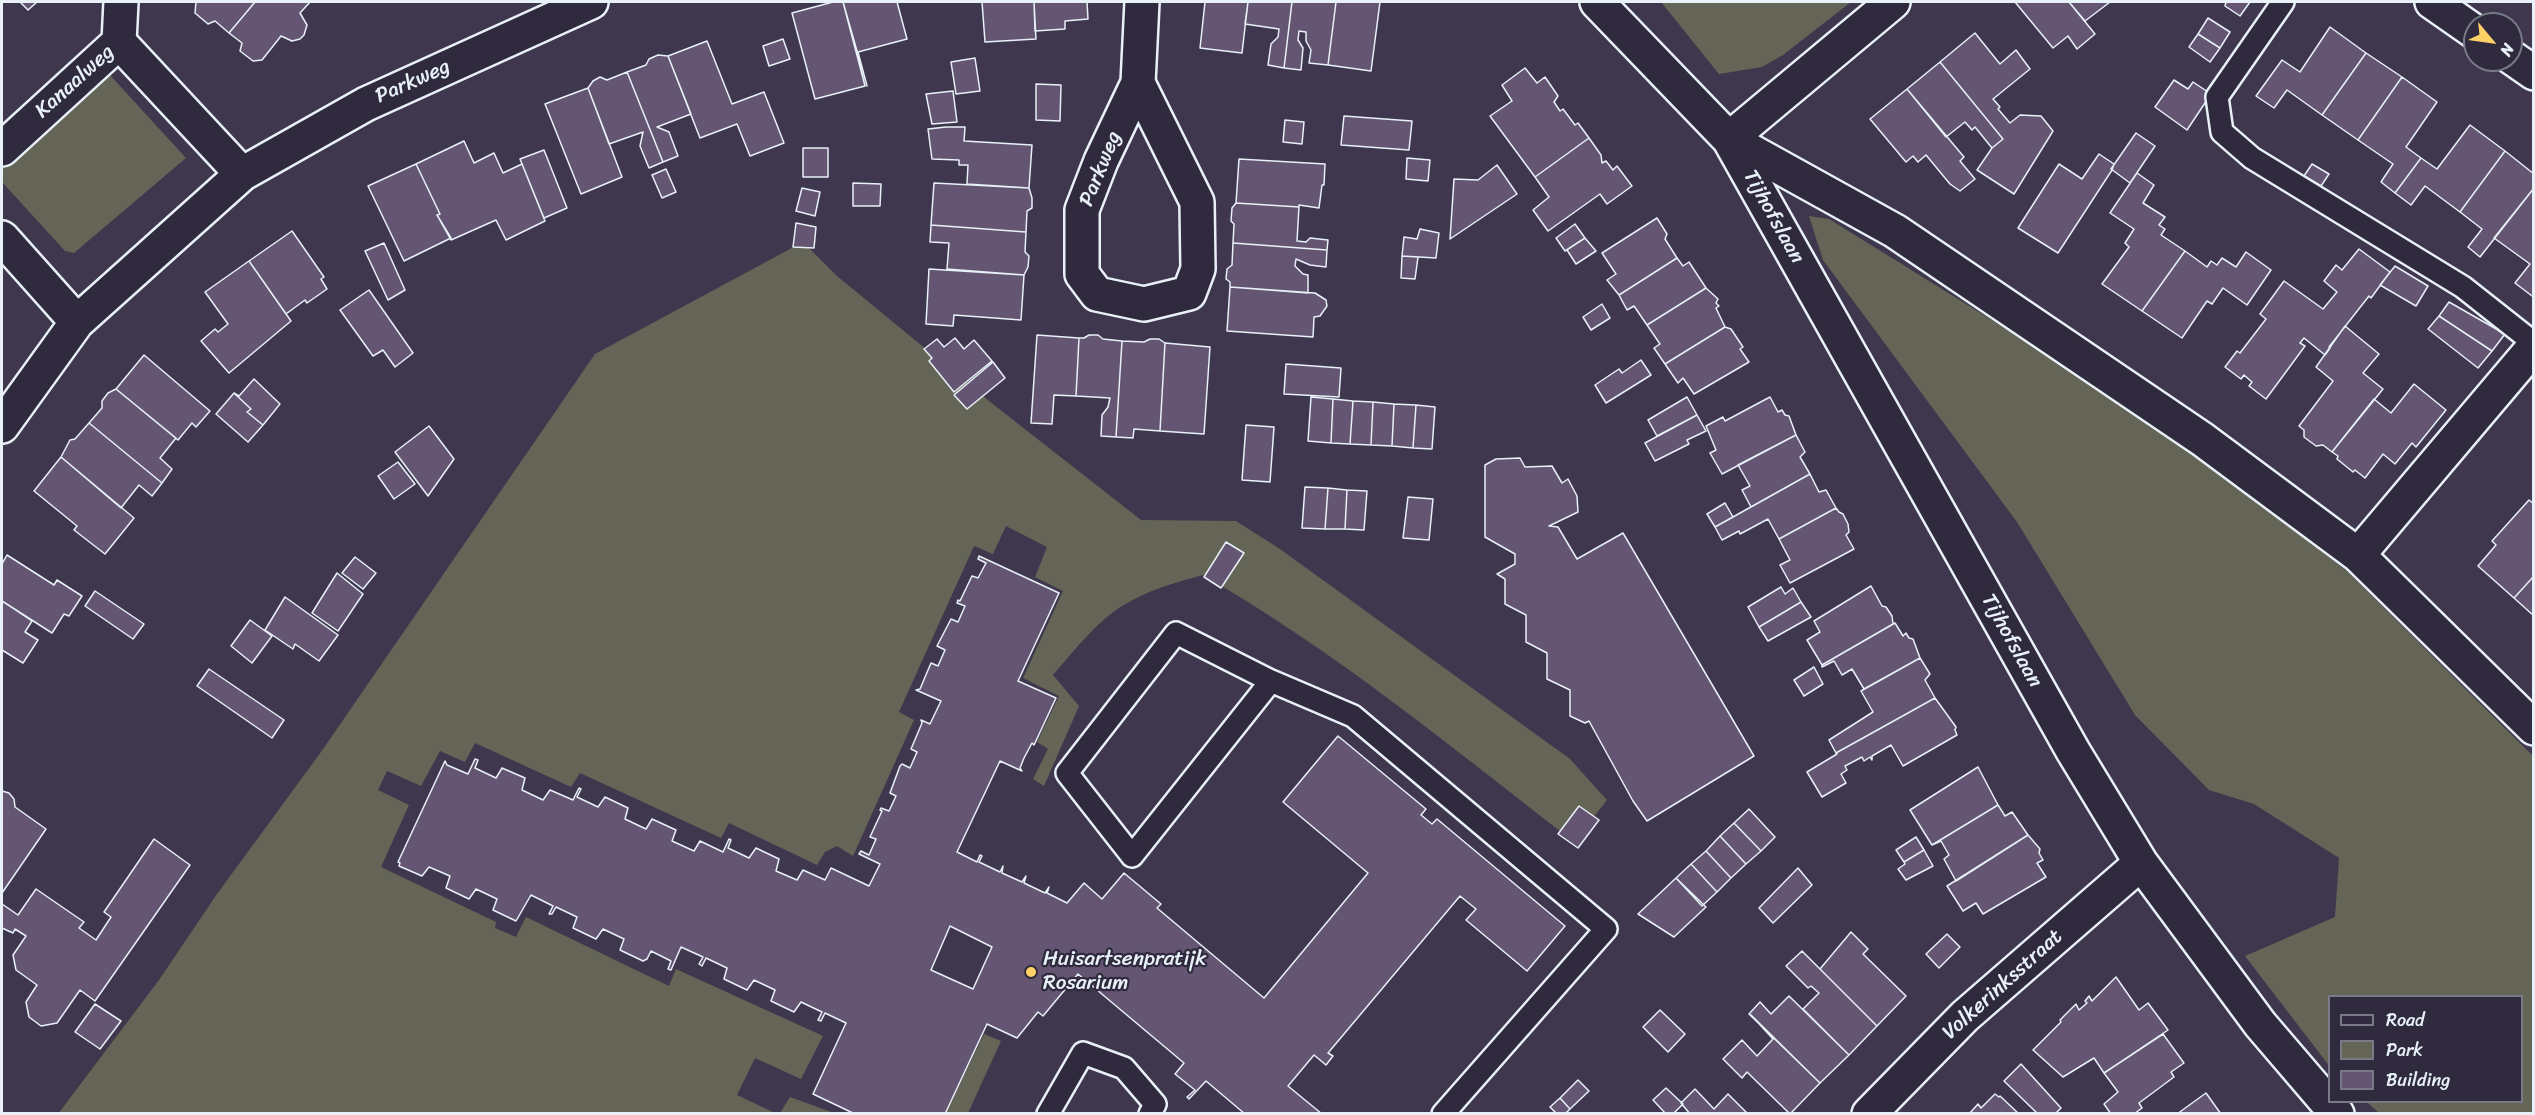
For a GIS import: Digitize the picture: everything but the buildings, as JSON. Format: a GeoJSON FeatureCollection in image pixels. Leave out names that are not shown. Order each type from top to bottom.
{"type":"FeatureCollection","features":[{"type":"Feature","properties":{"kind":"street","name":"Kanaalweg"},"geometry":{"type":"LineString","coordinates":[[2,149],[119,42],[121,2]]}},
{"type":"Feature","properties":{"kind":"street","name":"Parkweg"},"geometry":{"type":"LineString","coordinates":[[2,426],[77,322],[242,174],[366,104],[591,2]]}},
{"type":"Feature","properties":{"kind":"street","name":"Parkweg"},"geometry":{"type":"LineString","coordinates":[[1138,84],[1197,202],[1198,269],[1189,293],[1144,304],[1097,294],[1082,274],[1082,210],[1101,161],[1138,84],[1142,2]]}},
{"type":"Feature","properties":{"kind":"street","name":"Tijhofslaan"},"geometry":{"type":"LineString","coordinates":[[1597,2],[1729,139],[2073,751],[2141,863],[2260,1024],[2328,1103]]}},
{"type":"Feature","properties":{"kind":"street"},"geometry":{"type":"LineString","coordinates":[[1729,139],[1893,2]]}},
{"type":"Feature","properties":{"kind":"street"},"geometry":{"type":"LineString","coordinates":[[2432,2],[2463,24]]}},
{"type":"Feature","properties":{"kind":"street"},"geometry":{"type":"LineString","coordinates":[[119,42],[242,174]]}},
{"type":"Feature","properties":{"kind":"street","name":"Tijhofslaan"},"geometry":{"type":"LineString","coordinates":[[1729,139],[1895,231],[2202,439],[2358,555],[2534,728]]}},
{"type":"Feature","properties":{"kind":"street"},"geometry":{"type":"LineString","coordinates":[[2,238],[77,322]]}},
{"type":"Feature","properties":{"kind":"street"},"geometry":{"type":"LineString","coordinates":[[2358,555],[2534,345]]}},
{"type":"Feature","properties":{"kind":"street","name":"Volkerinksstraat"},"geometry":{"type":"LineString","coordinates":[[1869,1113],[1965,1016],[2141,863]]}},
{"type":"Feature","properties":{"kind":"lane"},"geometry":{"type":"LineString","coordinates":[[2283,2],[2217,97],[2222,132],[2252,158],[2463,287],[2534,345]]}},
{"type":"Feature","properties":{"kind":"lane"},"geometry":{"type":"LineString","coordinates":[[1270,681],[1132,856],[1067,773],[1176,633],[1270,681],[1353,716],[1606,929],[1443,1113]]}},
{"type":"Feature","properties":{"kind":"lane"},"geometry":{"type":"LineString","coordinates":[[1048,1113],[1083,1053],[1124,1068],[1155,1104],[1150,1113]]}},
{"type":"Feature","properties":{"kind":"green space"},"geometry":{"type":"Polygon","coordinates":[[[1661,2],[1851,2],[1783,55],[1762,67],[1719,74],[1661,2]]]}},
{"type":"Feature","properties":{"kind":"green space"},"geometry":{"type":"Polygon","coordinates":[[[109,74],[186,158],[74,253],[65,251],[2,182],[2,167],[95,78],[109,74]]]}},
{"type":"Feature","properties":{"kind":"green space"},"geometry":{"type":"Polygon","coordinates":[[[1809,216],[1829,219],[2150,418],[2348,572],[2533,756],[2533,1113],[2379,1113],[2368,1103],[2523,1103],[2523,995],[2328,995],[2327,1063],[2245,956],[2335,917],[2339,858],[2254,804],[2209,790],[2135,715],[2017,522],[1823,260],[1809,216]]]}},
{"type":"Feature","properties":{"kind":"green space"},"geometry":{"type":"Polygon","coordinates":[[[803,242],[837,276],[989,401],[1141,520],[1236,521],[1280,549],[1570,759],[1607,800],[1574,842],[1347,668],[1252,604],[1203,575],[1174,583],[1138,597],[1118,608],[1088,635],[1053,675],[1079,706],[1044,786],[1033,779],[1048,749],[1037,742],[1059,696],[1023,678],[1063,591],[1035,577],[1047,547],[1006,526],[993,554],[974,546],[899,712],[914,720],[853,856],[837,846],[825,852],[817,865],[729,823],[721,838],[580,773],[571,787],[475,743],[465,762],[440,751],[421,786],[387,771],[378,790],[409,805],[381,867],[496,922],[495,928],[516,937],[526,917],[669,986],[676,969],[823,1036],[801,1079],[755,1058],[737,1095],[775,1113],[58,1114],[159,980],[217,894],[321,752],[595,354],[803,242]]]}},
{"type":"Feature","properties":{"kind":"green space"},"geometry":{"type":"Polygon","coordinates":[[[984,1034],[1001,1041],[968,1113],[946,1113],[984,1034]]]}},
{"type":"Feature","properties":{"kind":"green space"},"geometry":{"type":"Polygon","coordinates":[[[790,1097],[834,1113],[780,1113],[790,1097]]]}},
{"type":"Feature","properties":{"kind":"place","name":"Huisartsenpratijk Rosarium"},"geometry":{"type":"Point","coordinates":[1031,972]}}]}
